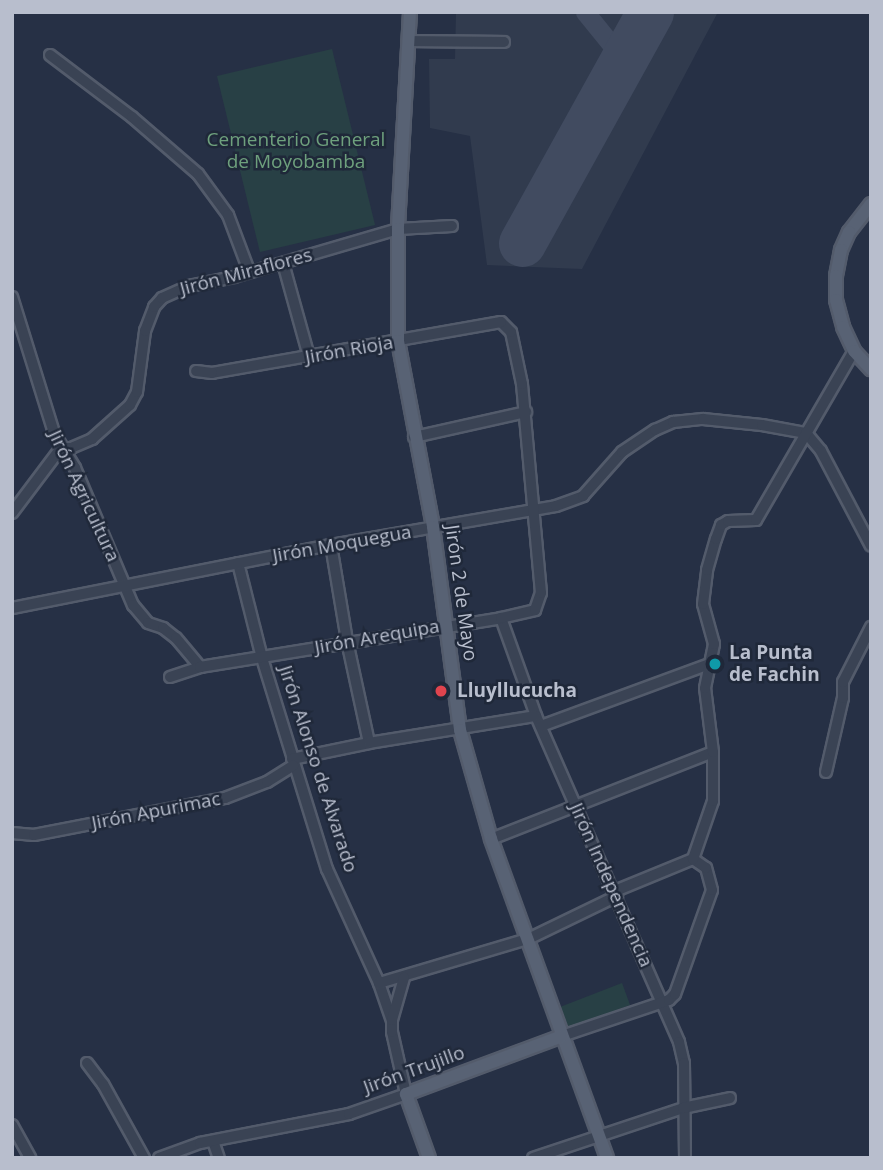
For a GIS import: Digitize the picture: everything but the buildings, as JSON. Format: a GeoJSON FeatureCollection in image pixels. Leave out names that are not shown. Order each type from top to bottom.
{"type":"FeatureCollection","features":[{"type":"Feature","properties":{"kind":"main road","name":"Jirón 2 de Mayo"},"geometry":{"type":"LineString","coordinates":[[411,12],[398,229],[398,341],[414,438],[433,527],[460,730],[491,839],[607,1158]]}},
{"type":"Feature","properties":{"kind":"main road"},"geometry":{"type":"LineString","coordinates":[[870,367],[854,351],[843,327],[836,300],[835,276],[841,250],[849,232],[871,204]]}},
{"type":"Feature","properties":{"kind":"main road","name":"Jirón Trujillo"},"geometry":{"type":"LineString","coordinates":[[406,1094],[562,1036]]}},
{"type":"Feature","properties":{"kind":"main road","name":"Jirón Alonso de Alvarado"},"geometry":{"type":"LineString","coordinates":[[406,1094],[429,1158]]}},
{"type":"Feature","properties":{"kind":"street"},"geometry":{"type":"LineString","coordinates":[[409,41],[504,42]]}},
{"type":"Feature","properties":{"kind":"street"},"geometry":{"type":"LineString","coordinates":[[50,55],[132,117],[198,174],[228,215],[249,271]]}},
{"type":"Feature","properties":{"kind":"street","name":"Jirón Miraflores"},"geometry":{"type":"LineString","coordinates":[[61,448],[71,448],[92,439],[131,405],[137,392],[145,331],[154,307],[162,298],[175,291],[234,277],[398,229],[452,226]]}},
{"type":"Feature","properties":{"kind":"street"},"geometry":{"type":"LineString","coordinates":[[284,263],[309,357]]}},
{"type":"Feature","properties":{"kind":"street","name":"Jirón Agricultura"},"geometry":{"type":"LineString","coordinates":[[12,297],[61,448],[75,468],[133,605],[148,622],[163,628],[176,638],[200,667]]}},
{"type":"Feature","properties":{"kind":"street","name":"Jirón Rioja"},"geometry":{"type":"LineString","coordinates":[[196,371],[212,373],[501,322],[511,332],[526,412]]}},
{"type":"Feature","properties":{"kind":"street"},"geometry":{"type":"LineString","coordinates":[[379,983],[404,978],[528,939],[616,893],[693,859],[713,802],[713,752],[705,688],[712,663],[713,633],[703,604],[707,570],[721,524],[756,520],[854,351]]}},
{"type":"Feature","properties":{"kind":"street"},"geometry":{"type":"LineString","coordinates":[[414,438],[526,412],[532,508]]}},
{"type":"Feature","properties":{"kind":"street","name":"Jirón Moquegua"},"geometry":{"type":"LineString","coordinates":[[12,608],[331,545],[532,508],[556,506],[583,496],[622,452],[655,430],[673,422],[703,419],[806,433]]}},
{"type":"Feature","properties":{"kind":"street"},"geometry":{"type":"LineString","coordinates":[[806,433],[821,450],[871,546]]}},
{"type":"Feature","properties":{"kind":"street"},"geometry":{"type":"LineString","coordinates":[[12,513],[61,448]]}},
{"type":"Feature","properties":{"kind":"street","name":"Jirón Arequipa"},"geometry":{"type":"LineString","coordinates":[[170,677],[200,667],[347,641],[502,618],[535,610],[540,604],[532,508]]}},
{"type":"Feature","properties":{"kind":"street"},"geometry":{"type":"LineString","coordinates":[[331,545],[347,641],[369,743]]}},
{"type":"Feature","properties":{"kind":"street","name":"Jirón Alonso de Alvarado"},"geometry":{"type":"LineString","coordinates":[[239,563],[262,657],[327,869],[379,983],[392,1020],[395,1051],[406,1094]]}},
{"type":"Feature","properties":{"kind":"street","name":"Jirón Independencia"},"geometry":{"type":"LineString","coordinates":[[502,618],[539,721],[616,893],[682,1052],[685,1158]]}},
{"type":"Feature","properties":{"kind":"street"},"geometry":{"type":"LineString","coordinates":[[826,772],[843,698],[843,682],[871,627]]}},
{"type":"Feature","properties":{"kind":"street"},"geometry":{"type":"LineString","coordinates":[[539,721],[712,663]]}},
{"type":"Feature","properties":{"kind":"street","name":"Jirón Apurimac"},"geometry":{"type":"LineString","coordinates":[[12,833],[34,835],[225,797],[267,782],[293,763],[369,743],[539,721]]}},
{"type":"Feature","properties":{"kind":"street"},"geometry":{"type":"LineString","coordinates":[[491,839],[713,752]]}},
{"type":"Feature","properties":{"kind":"street","name":"Jirón Trujillo"},"geometry":{"type":"LineString","coordinates":[[562,1036],[662,1002],[675,994],[712,890],[706,867],[693,859]]}},
{"type":"Feature","properties":{"kind":"street","name":"Jirón Alonso de Alvarado"},"geometry":{"type":"LineString","coordinates":[[392,1020],[404,978]]}},
{"type":"Feature","properties":{"kind":"street"},"geometry":{"type":"LineString","coordinates":[[87,1063],[103,1084],[144,1158]]}},
{"type":"Feature","properties":{"kind":"street","name":"Jirón Trujillo"},"geometry":{"type":"LineString","coordinates":[[159,1158],[213,1141],[349,1114],[406,1094]]}},
{"type":"Feature","properties":{"kind":"street"},"geometry":{"type":"LineString","coordinates":[[533,1158],[683,1108],[730,1098]]}},
{"type":"Feature","properties":{"kind":"street"},"geometry":{"type":"LineString","coordinates":[[12,1125],[30,1158]]}},
{"type":"Feature","properties":{"kind":"street"},"geometry":{"type":"LineString","coordinates":[[213,1141],[219,1158]]}},
{"type":"Feature","properties":{"kind":"shaded area"},"geometry":{"type":"Polygon","coordinates":[[[456,12],[718,12],[582,269],[487,265],[470,136],[430,128],[429,59],[455,59],[456,12]]]}},
{"type":"Feature","properties":{"kind":"green space","name":"Cementerio General de Moyobamba"},"geometry":{"type":"Polygon","coordinates":[[[332,49],[375,225],[260,252],[217,76],[332,49]]]}},
{"type":"Feature","properties":{"kind":"green space"},"geometry":{"type":"Polygon","coordinates":[[[622,983],[630,1005],[569,1029],[560,1007],[622,983]]]}},
{"type":"Feature","properties":{"kind":"taxiway"},"geometry":{"type":"LineString","coordinates":[[585,12],[623,59]]}},
{"type":"Feature","properties":{"kind":"runway"},"geometry":{"type":"LineString","coordinates":[[522,243],[650,12]]}},
{"type":"Feature","properties":{"kind":"place","name":"La Punta de Fachin"},"geometry":{"type":"Point","coordinates":[715,664]}},
{"type":"Feature","properties":{"kind":"place","name":"Lluyllucucha"},"geometry":{"type":"Point","coordinates":[441,691]}}]}
